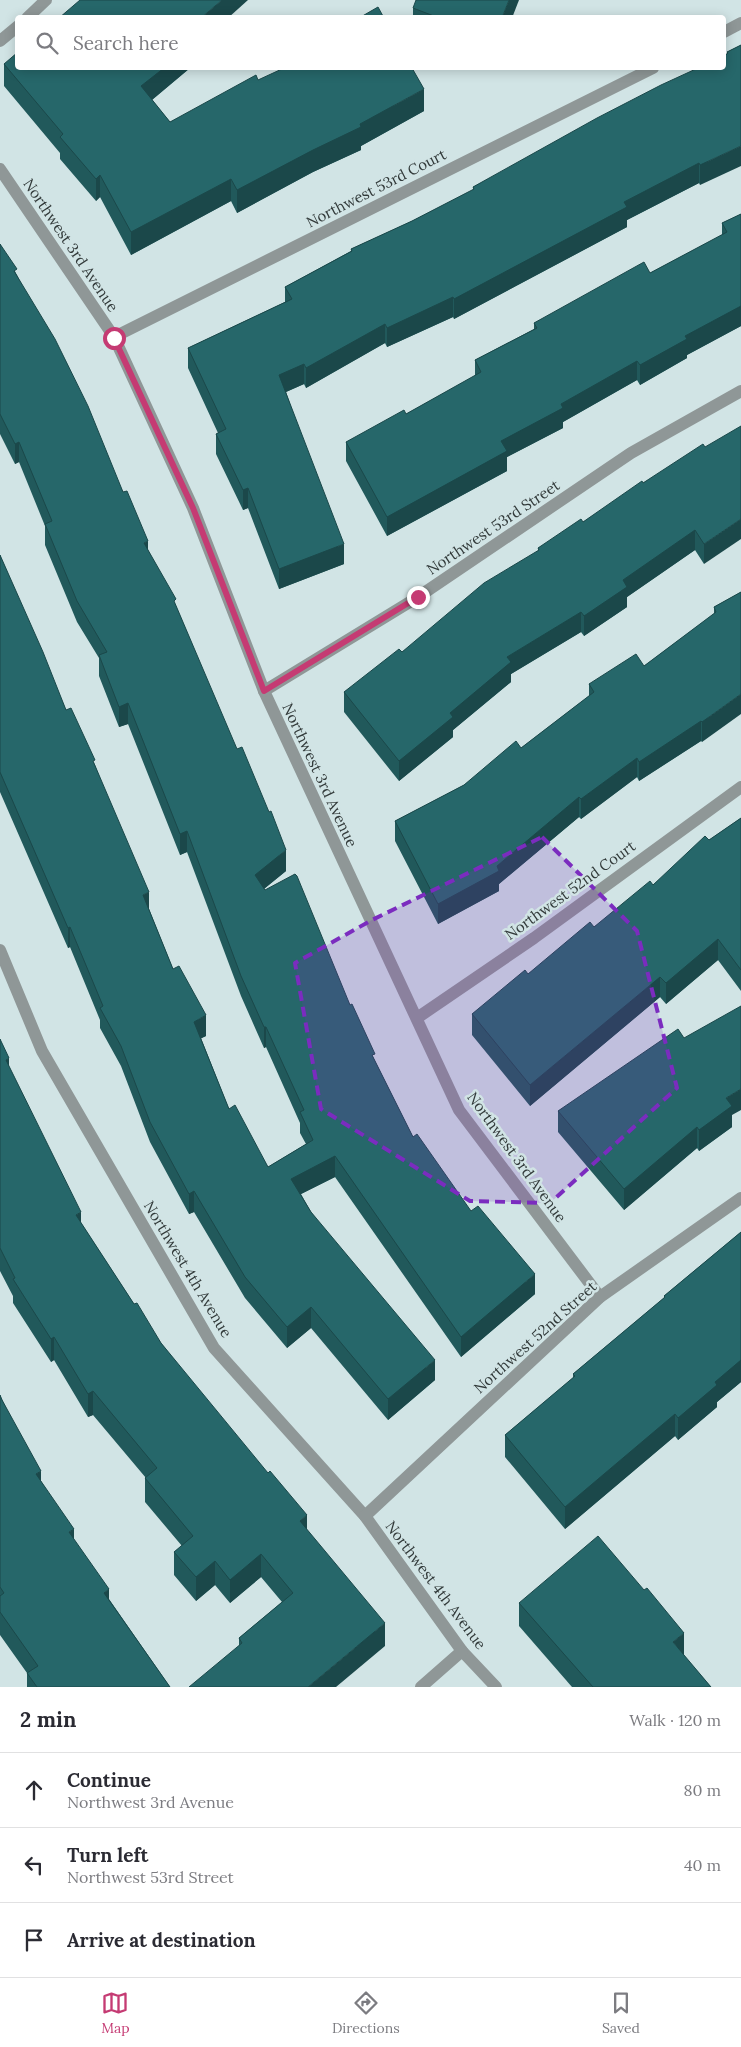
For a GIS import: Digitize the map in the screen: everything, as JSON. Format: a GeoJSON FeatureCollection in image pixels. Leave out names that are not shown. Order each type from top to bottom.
{"type":"FeatureCollection","features":[{"type":"Feature","properties":{"kind":"street"},"geometry":{"type":"LineString","coordinates":[[29,15],[46,0]]}},
{"type":"Feature","properties":{"kind":"street"},"geometry":{"type":"LineString","coordinates":[[726,31],[741,23]]}},
{"type":"Feature","properties":{"kind":"street"},"geometry":{"type":"LineString","coordinates":[[0,41],[15,28]]}},
{"type":"Feature","properties":{"kind":"street","name":"Northwest 53rd Court"},"geometry":{"type":"LineString","coordinates":[[114,338],[649,70]]}},
{"type":"Feature","properties":{"kind":"street","name":"Northwest 3rd Avenue"},"geometry":{"type":"LineString","coordinates":[[0,169],[114,338],[193,508],[264,691],[459,1110],[600,1297]]}},
{"type":"Feature","properties":{"kind":"street","name":"Northwest 53rd Street"},"geometry":{"type":"LineString","coordinates":[[264,691],[418,597],[631,453],[741,391]]}},
{"type":"Feature","properties":{"kind":"street","name":"Northwest 52nd Court"},"geometry":{"type":"LineString","coordinates":[[417,1018],[534,938],[741,786]]}},
{"type":"Feature","properties":{"kind":"street","name":"Northwest 4th Avenue"},"geometry":{"type":"LineString","coordinates":[[0,950],[42,1051],[214,1348],[365,1516],[462,1651],[496,1687]]}},
{"type":"Feature","properties":{"kind":"street","name":"Northwest 52nd Street"},"geometry":{"type":"LineString","coordinates":[[365,1516],[600,1297],[741,1198]]}},
{"type":"Feature","properties":{"kind":"street"},"geometry":{"type":"LineString","coordinates":[[422,1687],[462,1651]]}},
{"type":"Feature","properties":{"kind":"highlighted area"},"geometry":{"type":"Polygon","coordinates":[[[542,837],[637,931],[677,1088],[550,1203],[470,1201],[321,1109],[295,963],[372,920],[542,837]]]}},
{"type":"Feature","properties":{"kind":"building"},"geometry":{"type":"Polygon","coordinates":[[[80,0],[222,0],[204,15],[62,15],[80,0]]]}},
{"type":"Feature","properties":{"kind":"building"},"geometry":{"type":"Polygon","coordinates":[[[416,0],[509,0],[503,15],[431,15],[413,8],[416,0]]]}},
{"type":"Feature","properties":{"kind":"building"},"geometry":{"type":"Polygon","coordinates":[[[378,7],[382,15],[364,15],[378,7]]]}},
{"type":"Feature","properties":{"kind":"building"},"geometry":{"type":"Polygon","coordinates":[[[741,45],[741,146],[700,165],[699,163],[624,202],[627,207],[454,299],[453,297],[387,328],[385,324],[306,368],[304,364],[279,375],[344,544],[279,569],[248,488],[243,490],[216,434],[226,429],[188,348],[292,299],[285,287],[352,251],[351,249],[412,221],[474,189],[473,187],[597,118],[694,70],[726,70],[727,52],[741,45]]]}},
{"type":"Feature","properties":{"kind":"building"},"geometry":{"type":"Polygon","coordinates":[[[15,55],[15,70],[161,70],[141,86],[170,122],[256,75],[258,80],[280,70],[413,70],[424,89],[360,124],[361,127],[237,190],[231,179],[131,232],[100,175],[96,179],[60,137],[63,134],[4,64],[15,55]]]}},
{"type":"Feature","properties":{"kind":"building"},"geometry":{"type":"Polygon","coordinates":[[[741,214],[741,306],[685,336],[687,339],[640,365],[637,361],[561,404],[563,408],[501,441],[507,451],[387,517],[346,442],[404,410],[406,414],[481,372],[475,360],[537,328],[534,323],[644,262],[650,273],[727,232],[722,223],[741,214]]]}},
{"type":"Feature","properties":{"kind":"building"},"geometry":{"type":"Polygon","coordinates":[[[0,244],[17,269],[14,271],[55,339],[88,406],[123,492],[127,491],[148,541],[144,543],[176,599],[174,601],[237,749],[242,747],[269,812],[271,811],[286,850],[255,875],[265,890],[295,874],[297,876],[350,1005],[352,1004],[375,1054],[372,1055],[413,1137],[417,1134],[471,1211],[478,1206],[535,1274],[461,1337],[335,1156],[291,1179],[311,1212],[435,1360],[388,1399],[311,1307],[287,1327],[245,1277],[194,1191],[189,1194],[150,1122],[121,1046],[100,1008],[103,1006],[70,927],[68,928],[0,772],[0,555],[43,652],[66,710],[71,708],[95,760],[93,761],[149,892],[143,895],[173,969],[179,966],[206,1015],[194,1022],[229,1109],[235,1105],[268,1167],[313,1140],[300,1112],[304,1110],[241,976],[187,831],[180,834],[128,703],[119,707],[99,655],[107,652],[77,601],[45,524],[52,521],[19,442],[15,444],[0,414],[0,244]]]}},
{"type":"Feature","properties":{"kind":"building"},"geometry":{"type":"Polygon","coordinates":[[[741,426],[741,519],[704,544],[695,530],[623,580],[627,587],[584,616],[581,612],[507,657],[511,662],[450,713],[453,717],[399,761],[344,692],[399,649],[402,652],[484,583],[539,550],[538,548],[581,519],[583,522],[642,481],[643,483],[703,444],[705,447],[741,426]]]}},
{"type":"Feature","properties":{"kind":"building"},"geometry":{"type":"Polygon","coordinates":[[[741,592],[741,694],[702,722],[639,762],[637,758],[581,799],[579,797],[497,866],[499,871],[438,904],[395,821],[464,785],[516,741],[521,748],[594,692],[589,684],[636,654],[644,666],[716,612],[714,607],[741,592]]]}},
{"type":"Feature","properties":{"kind":"building"},"geometry":{"type":"Polygon","coordinates":[[[741,818],[741,970],[718,939],[666,983],[660,977],[530,1085],[472,1014],[525,970],[528,974],[590,922],[594,927],[650,881],[653,885],[705,836],[709,840],[741,818]]]}},
{"type":"Feature","properties":{"kind":"building"},"geometry":{"type":"Polygon","coordinates":[[[741,1006],[741,1089],[726,1098],[732,1106],[699,1130],[697,1127],[624,1189],[558,1111],[678,1029],[684,1038],[741,1006]]]}},
{"type":"Feature","properties":{"kind":"building"},"geometry":{"type":"Polygon","coordinates":[[[0,1039],[9,1058],[6,1060],[81,1212],[76,1215],[134,1304],[137,1303],[161,1343],[268,1473],[270,1471],[307,1515],[300,1521],[385,1623],[308,1687],[189,1687],[242,1643],[239,1638],[293,1593],[261,1554],[230,1580],[215,1561],[196,1577],[174,1552],[193,1536],[145,1478],[157,1468],[93,1391],[88,1394],[54,1337],[51,1339],[13,1279],[15,1278],[0,1248],[0,1039]]]}},
{"type":"Feature","properties":{"kind":"building"},"geometry":{"type":"Polygon","coordinates":[[[741,1232],[741,1360],[715,1382],[717,1385],[678,1418],[675,1414],[565,1507],[505,1435],[575,1376],[573,1374],[741,1232]]]}},
{"type":"Feature","properties":{"kind":"building"},"geometry":{"type":"Polygon","coordinates":[[[0,1395],[41,1471],[36,1474],[74,1529],[69,1532],[109,1589],[104,1593],[170,1687],[37,1687],[27,1673],[38,1666],[0,1612],[0,1596],[4,1593],[0,1587],[0,1395]]]}},
{"type":"Feature","properties":{"kind":"building"},"geometry":{"type":"Polygon","coordinates":[[[598,1536],[644,1590],[647,1588],[684,1633],[673,1642],[711,1687],[593,1687],[519,1603],[598,1536]]]}},
{"type":"Feature","properties":{"kind":"route"},"geometry":{"type":"LineString","coordinates":[[114,338],[193,508],[237,626],[264,691],[418,597]]}}]}
